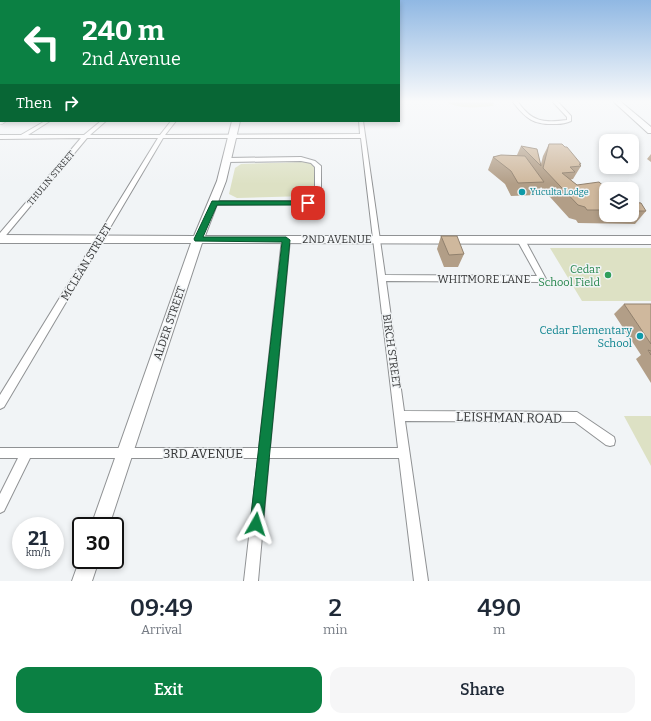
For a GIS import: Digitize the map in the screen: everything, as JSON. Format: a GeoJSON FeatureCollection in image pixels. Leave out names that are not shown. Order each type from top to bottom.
{"type":"FeatureCollection","features":[{"type":"Feature","properties":{"kind":"street"},"geometry":{"type":"LineString","coordinates":[[22,138],[36,129]]}},
{"type":"Feature","properties":{"kind":"street","name":"THULIN STREET"},"geometry":{"type":"LineString","coordinates":[[0,239],[85,137],[94,129]]}},
{"type":"Feature","properties":{"kind":"street","name":"MCLEAN STREET"},"geometry":{"type":"LineString","coordinates":[[0,404],[161,137],[167,129]]}},
{"type":"Feature","properties":{"kind":"street","name":"ALDER STREET"},"geometry":{"type":"LineString","coordinates":[[103,517],[198,239],[214,203],[233,129]]}},
{"type":"Feature","properties":{"kind":"street","name":"BIRCH STREET"},"geometry":{"type":"LineString","coordinates":[[361,129],[421,581]]}},
{"type":"Feature","properties":{"kind":"street"},"geometry":{"type":"LineString","coordinates":[[0,137],[362,136]]}},
{"type":"Feature","properties":{"kind":"street"},"geometry":{"type":"LineString","coordinates":[[214,203],[308,203],[315,200],[318,189],[318,166],[313,162],[301,159],[226,160]]}},
{"type":"Feature","properties":{"kind":"street","name":"2ND AVENUE"},"geometry":{"type":"LineString","coordinates":[[0,239],[651,240]]}},
{"type":"Feature","properties":{"kind":"street"},"geometry":{"type":"LineString","coordinates":[[251,581],[286,240]]}},
{"type":"Feature","properties":{"kind":"street","name":"WHITMORE LANE"},"geometry":{"type":"LineString","coordinates":[[382,278],[542,279],[521,240]]}},
{"type":"Feature","properties":{"kind":"street","name":"LEISHMAN ROAD"},"geometry":{"type":"LineString","coordinates":[[400,416],[577,417],[610,441]]}},
{"type":"Feature","properties":{"kind":"street","name":"3RD AVENUE"},"geometry":{"type":"LineString","coordinates":[[0,453],[405,453]]}},
{"type":"Feature","properties":{"kind":"street"},"geometry":{"type":"LineString","coordinates":[[0,507],[27,453]]}},
{"type":"Feature","properties":{"kind":"street"},"geometry":{"type":"LineString","coordinates":[[82,581],[86,569]]}},
{"type":"Feature","properties":{"kind":"green space"},"geometry":{"type":"Polygon","coordinates":[[[310,163],[314,167],[314,190],[307,196],[237,198],[229,194],[235,168],[241,164],[310,163]]]}},
{"type":"Feature","properties":{"kind":"green space","name":"Cedar School Field"},"geometry":{"type":"Polygon","coordinates":[[[550,248],[651,248],[651,301],[582,301],[550,248]]]}},
{"type":"Feature","properties":{"kind":"green space"},"geometry":{"type":"Polygon","coordinates":[[[624,416],[651,416],[651,466],[624,416]]]}},
{"type":"Feature","properties":{"kind":"building"},"geometry":{"type":"Polygon","coordinates":[[[549,144],[562,144],[567,147],[581,166],[570,167],[575,172],[562,173],[577,185],[599,182],[599,210],[587,210],[585,207],[578,205],[543,168],[549,144]]]}},
{"type":"Feature","properties":{"kind":"building"},"geometry":{"type":"Polygon","coordinates":[[[521,146],[537,149],[541,166],[521,146]]]}},
{"type":"Feature","properties":{"kind":"building"},"geometry":{"type":"Polygon","coordinates":[[[501,155],[525,156],[544,182],[518,183],[511,171],[493,157],[501,155]]]}},
{"type":"Feature","properties":{"kind":"building"},"geometry":{"type":"Polygon","coordinates":[[[639,203],[641,203],[646,211],[639,211],[639,203]]]}},
{"type":"Feature","properties":{"kind":"building"},"geometry":{"type":"Polygon","coordinates":[[[441,236],[457,236],[464,254],[449,255],[441,236]]]}},
{"type":"Feature","properties":{"kind":"building"},"geometry":{"type":"Polygon","coordinates":[[[624,304],[651,304],[651,344],[624,304]]]}},
{"type":"Feature","properties":{"kind":"place","name":"Yuculta Lodge"},"geometry":{"type":"Point","coordinates":[522,192]}},
{"type":"Feature","properties":{"kind":"place","name":"Cedar School Field"},"geometry":{"type":"Point","coordinates":[608,275]}},
{"type":"Feature","properties":{"kind":"place","name":"Cedar Elementary School"},"geometry":{"type":"Point","coordinates":[640,336]}},
{"type":"Feature","properties":{"kind":"route"},"geometry":{"type":"LineString","coordinates":[[256,524],[286,240],[198,239],[214,203],[308,203]]}}]}
